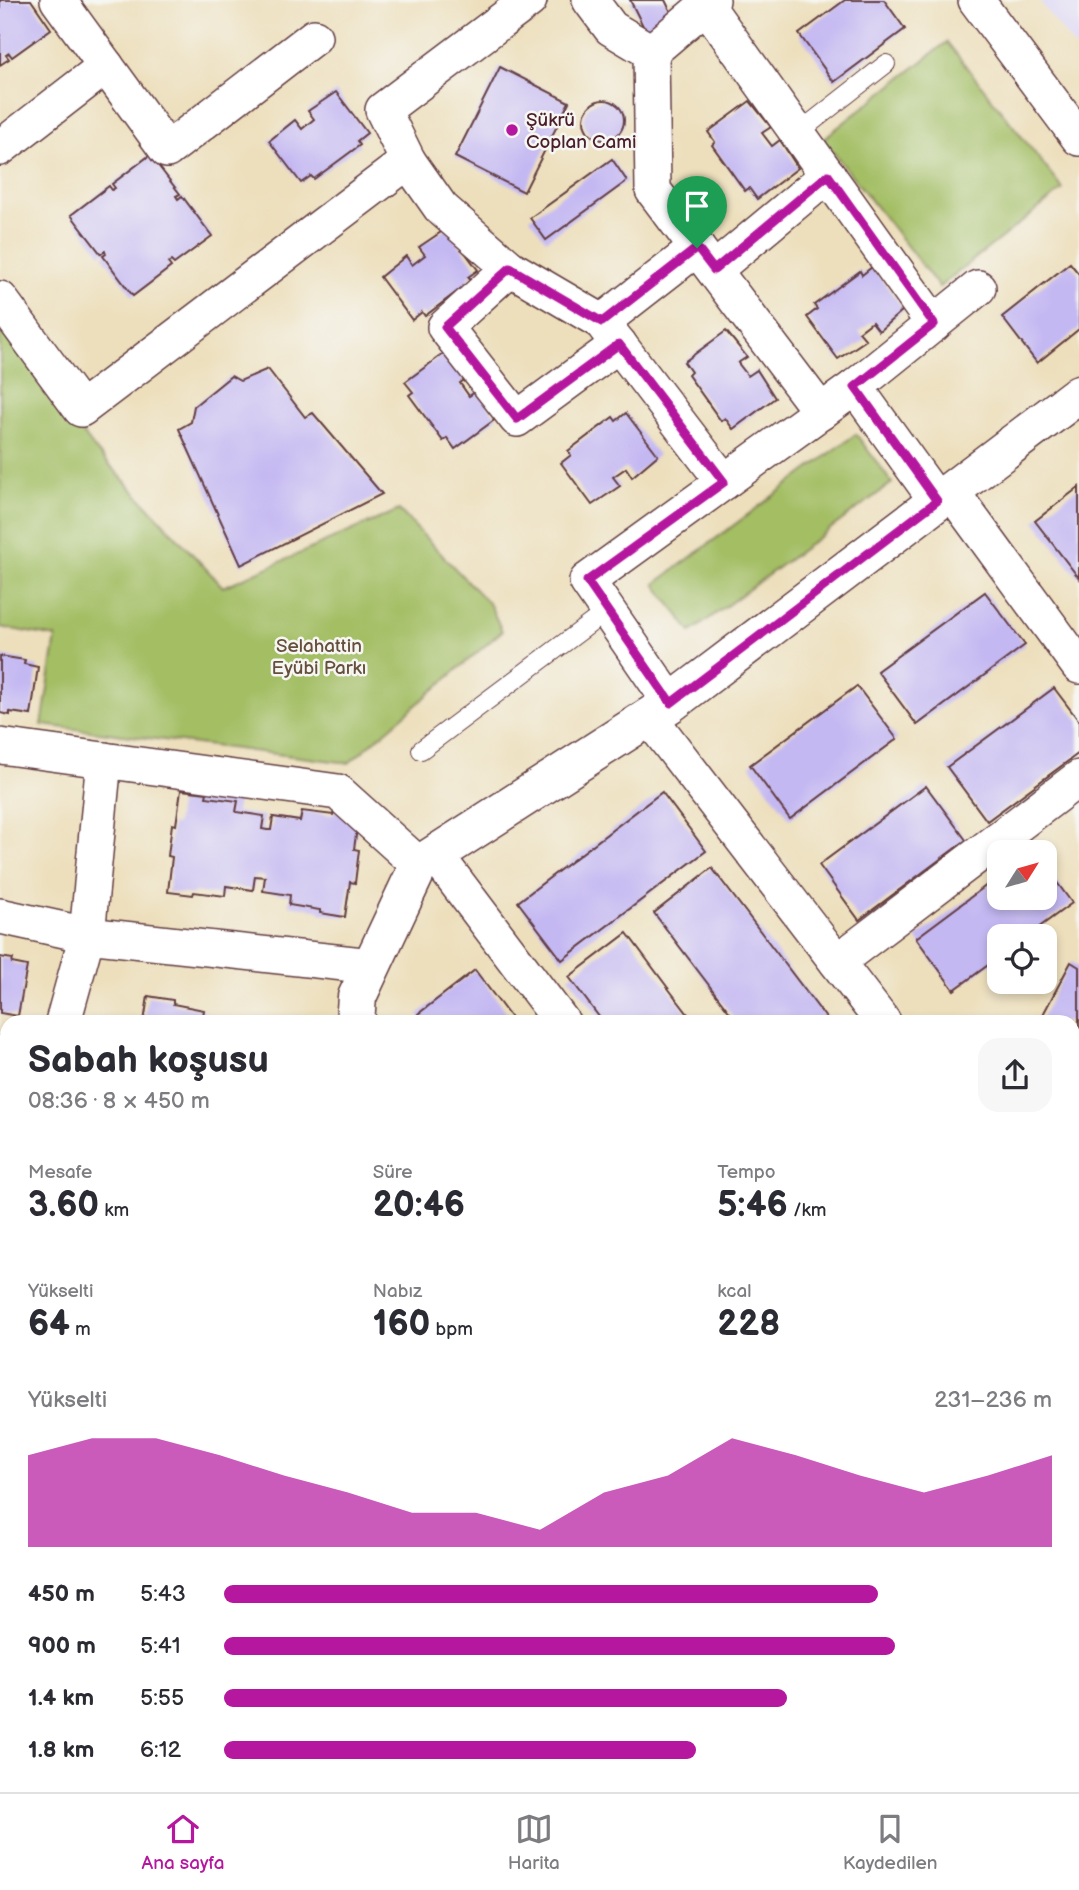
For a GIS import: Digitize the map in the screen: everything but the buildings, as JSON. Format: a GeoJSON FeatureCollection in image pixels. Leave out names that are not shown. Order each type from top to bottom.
{"type":"FeatureCollection","features":[{"type":"Feature","properties":{"kind":"street"},"geometry":{"type":"LineString","coordinates":[[58,0],[167,150],[314,37]]}},
{"type":"Feature","properties":{"kind":"street"},"geometry":{"type":"LineString","coordinates":[[529,0],[383,110],[408,161],[441,208],[510,268],[610,333],[724,482]]}},
{"type":"Feature","properties":{"kind":"street"},"geometry":{"type":"LineString","coordinates":[[590,0],[611,28],[652,52]]}},
{"type":"Feature","properties":{"kind":"street"},"geometry":{"type":"LineString","coordinates":[[976,0],[1079,138]]}},
{"type":"Feature","properties":{"kind":"street"},"geometry":{"type":"LineString","coordinates":[[821,412],[653,190],[652,52],[709,2],[934,324]]}},
{"type":"Feature","properties":{"kind":"street"},"geometry":{"type":"LineString","coordinates":[[0,148],[106,66]]}},
{"type":"Feature","properties":{"kind":"street"},"geometry":{"type":"LineString","coordinates":[[0,299],[81,409],[408,161]]}},
{"type":"Feature","properties":{"kind":"street"},"geometry":{"type":"LineString","coordinates":[[510,268],[445,327],[517,419],[610,333],[706,259],[828,175]]}},
{"type":"Feature","properties":{"kind":"street"},"geometry":{"type":"LineString","coordinates":[[878,1015],[837,962],[660,710],[607,611],[587,581],[855,387],[978,288]]}},
{"type":"Feature","properties":{"kind":"street"},"geometry":{"type":"LineString","coordinates":[[855,387],[1079,666]]}},
{"type":"Feature","properties":{"kind":"street"},"geometry":{"type":"LineString","coordinates":[[356,1015],[357,997],[427,860],[660,710],[1079,394]]}},
{"type":"Feature","properties":{"kind":"street"},"geometry":{"type":"LineString","coordinates":[[0,746],[338,792],[427,860],[556,1015]]}},
{"type":"Feature","properties":{"kind":"street"},"geometry":{"type":"LineString","coordinates":[[65,1015],[88,934],[104,761]]}},
{"type":"Feature","properties":{"kind":"street"},"geometry":{"type":"LineString","coordinates":[[837,962],[1079,778]]}},
{"type":"Feature","properties":{"kind":"street"},"geometry":{"type":"LineString","coordinates":[[0,916],[88,934],[372,966]]}},
{"type":"Feature","properties":{"kind":"lane"},"geometry":{"type":"LineString","coordinates":[[798,133],[886,64]]}},
{"type":"Feature","properties":{"kind":"lane"},"geometry":{"type":"LineString","coordinates":[[421,750],[607,611]]}},
{"type":"Feature","properties":{"kind":"shaded area"},"geometry":{"type":"Polygon","coordinates":[[[1039,0],[1079,0],[1079,53],[1039,0]]]}},
{"type":"Feature","properties":{"kind":"green space"},"geometry":{"type":"Polygon","coordinates":[[[947,42],[1063,189],[939,287],[823,139],[947,42]]]}},
{"type":"Feature","properties":{"kind":"green space","name":"Selahattin Eyübi Parkı"},"geometry":{"type":"Polygon","coordinates":[[[0,323],[94,448],[223,587],[399,510],[490,605],[502,631],[349,763],[42,725],[56,637],[0,627],[0,323]]]}},
{"type":"Feature","properties":{"kind":"green space"},"geometry":{"type":"Polygon","coordinates":[[[856,434],[892,483],[691,632],[655,584],[856,434]]]}},
{"type":"Feature","properties":{"kind":"place","name":"Şükrü Coplan Cami"},"geometry":{"type":"Point","coordinates":[512,130]}},
{"type":"Feature","properties":{"kind":"route"},"geometry":{"type":"LineString","coordinates":[[828,175],[934,324],[855,387],[937,501],[671,703],[587,581],[724,482],[619,344],[517,419],[445,327],[510,268],[602,322],[697,248],[714,270],[828,175]]}}]}
